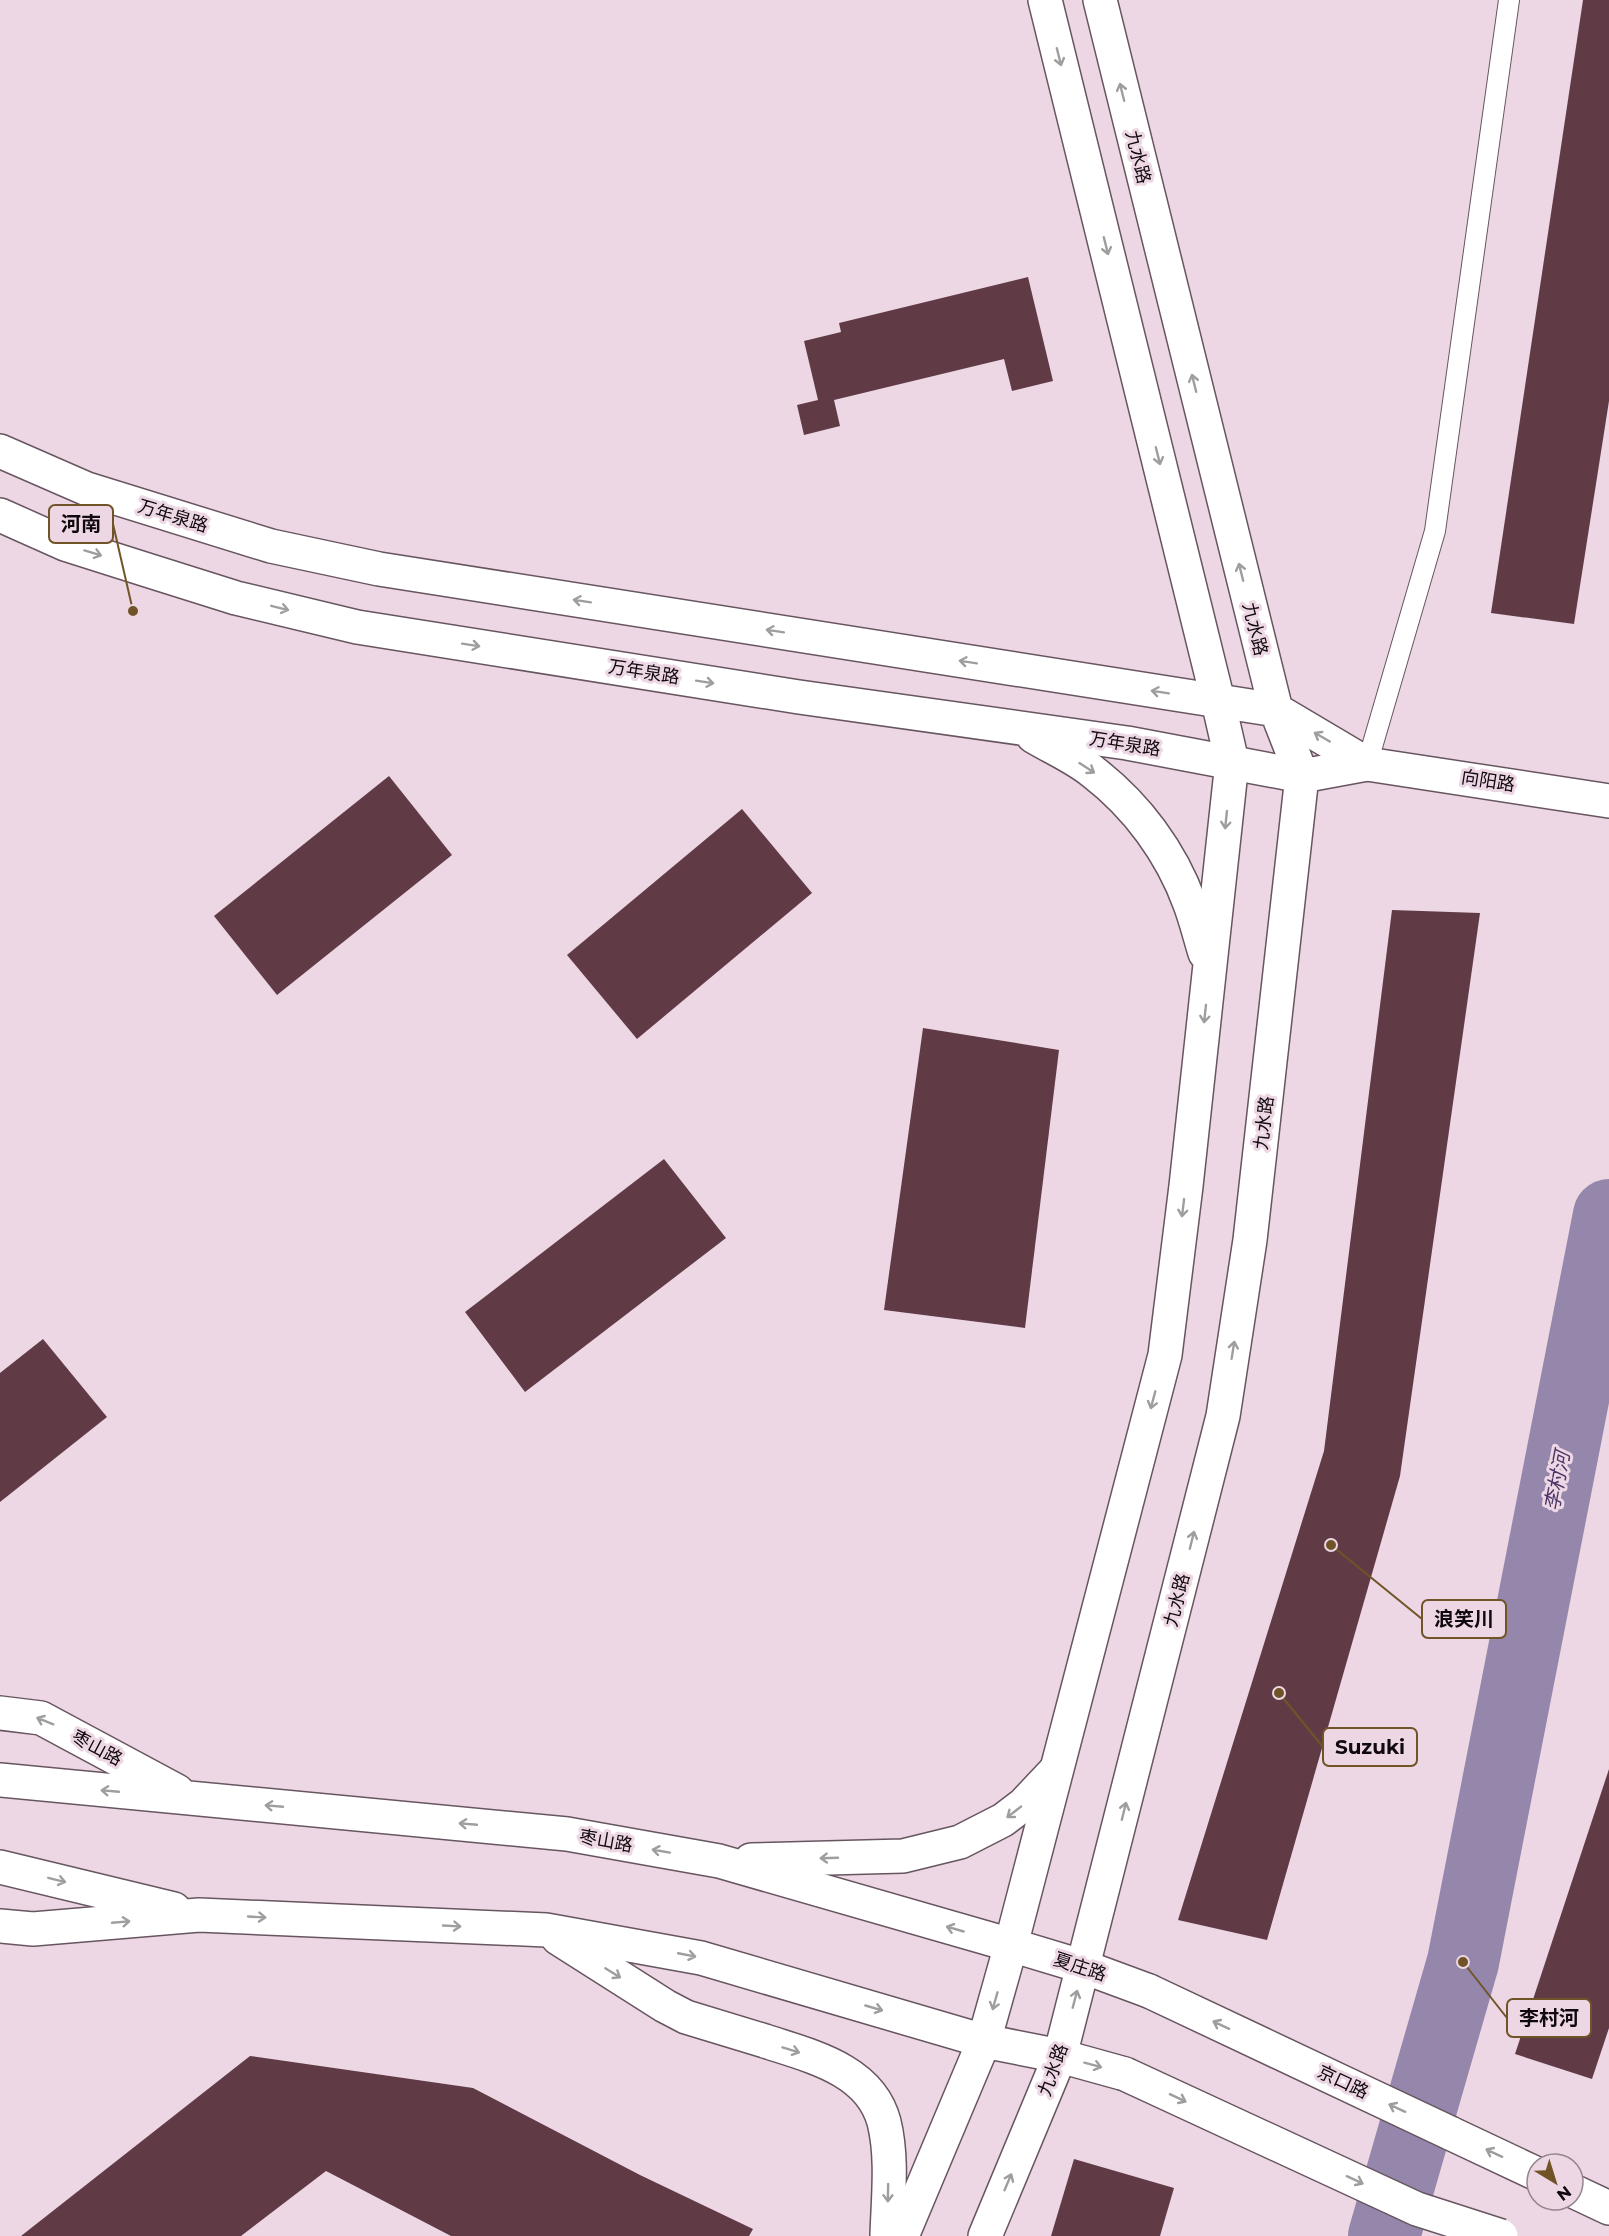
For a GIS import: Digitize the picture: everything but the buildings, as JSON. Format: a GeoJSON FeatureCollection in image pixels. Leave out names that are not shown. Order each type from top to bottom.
{"type":"FeatureCollection","features":[{"type":"Feature","properties":{"kind":"main road"},"geometry":{"type":"LineString","coordinates":[[902,2236],[984,2040],[1011,1945],[1165,1355],[1186,1186],[1232,762],[1045,0]]}},
{"type":"Feature","properties":{"kind":"main road","name":"九水路"},"geometry":{"type":"LineString","coordinates":[[985,2236],[1060,2056],[1223,1416],[1252,1228],[1302,776],[1276,710],[1100,0]]}},
{"type":"Feature","properties":{"kind":"main road","name":"万年泉路"},"geometry":{"type":"LineString","coordinates":[[0,451],[87,489],[271,546],[357,564],[1276,710]]}},
{"type":"Feature","properties":{"kind":"main road","name":"万年泉路"},"geometry":{"type":"LineString","coordinates":[[0,515],[65,544],[236,598],[357,627],[798,697],[1128,743],[1302,776]]}},
{"type":"Feature","properties":{"kind":"main road","name":"向阳路"},"geometry":{"type":"LineString","coordinates":[[1276,710],[1367,764]]}},
{"type":"Feature","properties":{"kind":"main road"},"geometry":{"type":"LineString","coordinates":[[1018,728],[1091,770],[1148,826],[1170,861],[1190,904],[1209,970]]}},
{"type":"Feature","properties":{"kind":"main road","name":"向阳路"},"geometry":{"type":"LineString","coordinates":[[1302,776],[1367,764],[1609,801]]}},
{"type":"Feature","properties":{"kind":"main road","name":"枣山路"},"geometry":{"type":"LineString","coordinates":[[0,1713],[41,1718],[189,1798]]}},
{"type":"Feature","properties":{"kind":"main road"},"geometry":{"type":"LineString","coordinates":[[719,1861],[903,1856],[960,1842],[1003,1820],[1024,1804],[1056,1770]]}},
{"type":"Feature","properties":{"kind":"main road","name":"枣山路"},"geometry":{"type":"LineString","coordinates":[[0,1780],[567,1834],[719,1861],[1011,1945]]}},
{"type":"Feature","properties":{"kind":"main road"},"geometry":{"type":"LineString","coordinates":[[0,1867],[199,1915]]}},
{"type":"Feature","properties":{"kind":"main road"},"geometry":{"type":"LineString","coordinates":[[0,1926],[33,1929],[199,1915],[546,1930],[701,1958],[984,2040],[1060,2056],[1125,2074],[1417,2209],[1502,2236]]}},
{"type":"Feature","properties":{"kind":"main road"},"geometry":{"type":"LineString","coordinates":[[546,1930],[686,2017],[824,2060],[858,2081],[874,2100],[884,2121],[888,2146],[887,2236]]}},
{"type":"Feature","properties":{"kind":"main road","name":"夏庄路"},"geometry":{"type":"LineString","coordinates":[[1011,1945],[1084,1967],[1149,1991]]}},
{"type":"Feature","properties":{"kind":"main road","name":"京口路"},"geometry":{"type":"LineString","coordinates":[[1149,1991],[1525,2168]]}},
{"type":"Feature","properties":{"kind":"main road"},"geometry":{"type":"LineString","coordinates":[[1585,2197],[1609,2208]]}},
{"type":"Feature","properties":{"kind":"lane"},"geometry":{"type":"LineString","coordinates":[[1367,764],[1436,531],[1509,0]]}},
{"type":"Feature","properties":{"kind":"waterway","name":"李村河"},"geometry":{"type":"LineString","coordinates":[[1384,2236],[1463,1962],[1609,1215]]}},
{"type":"Feature","properties":{"kind":"place","name":"河南"},"geometry":{"type":"Point","coordinates":[133,611]}},
{"type":"Feature","properties":{"kind":"place","name":"浪笑川"},"geometry":{"type":"Point","coordinates":[1331,1545]}},
{"type":"Feature","properties":{"kind":"place","name":"Suzuki"},"geometry":{"type":"Point","coordinates":[1279,1693]}},
{"type":"Feature","properties":{"kind":"place","name":"李村河"},"geometry":{"type":"Point","coordinates":[1463,1962]}}]}
